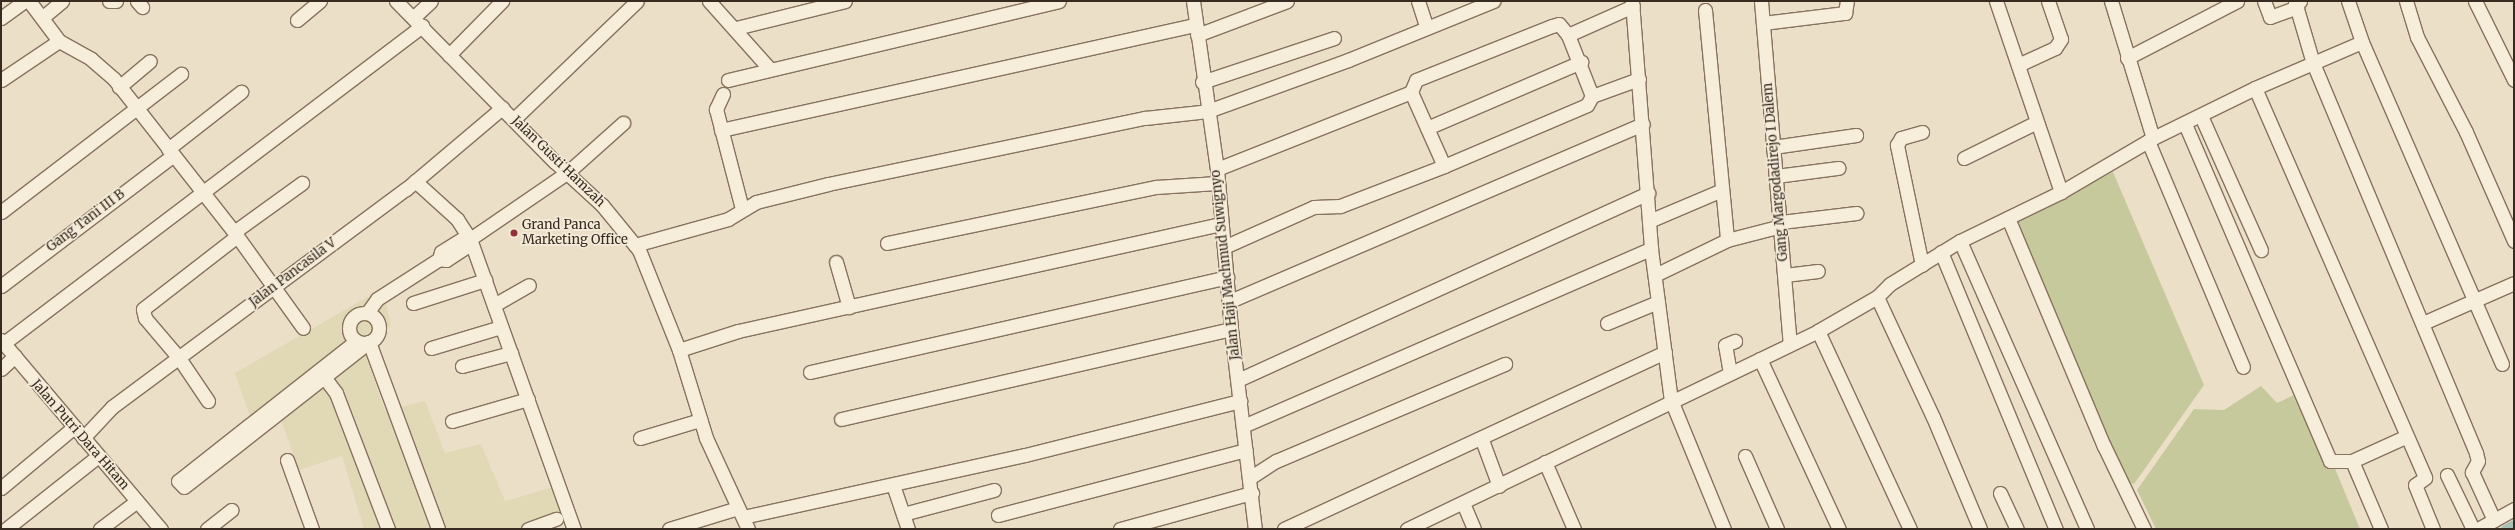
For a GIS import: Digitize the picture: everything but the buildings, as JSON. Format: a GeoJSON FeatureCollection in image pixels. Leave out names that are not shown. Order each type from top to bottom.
{"type":"FeatureCollection","features":[{"type":"Feature","properties":{"kind":"street"},"geometry":{"type":"LineString","coordinates":[[1,18],[24,1]]}},
{"type":"Feature","properties":{"kind":"street"},"geometry":{"type":"LineString","coordinates":[[29,1],[43,17],[59,41],[95,62],[119,87],[236,234],[303,328]]}},
{"type":"Feature","properties":{"kind":"street"},"geometry":{"type":"LineString","coordinates":[[43,17],[62,1]]}},
{"type":"Feature","properties":{"kind":"street"},"geometry":{"type":"LineString","coordinates":[[109,1],[116,1]]}},
{"type":"Feature","properties":{"kind":"street"},"geometry":{"type":"LineString","coordinates":[[298,20],[320,1]]}},
{"type":"Feature","properties":{"kind":"street","name":"Jalan Gusti Hamzah"},"geometry":{"type":"LineString","coordinates":[[396,1],[611,215],[634,245],[679,350],[700,420],[748,529]]}},
{"type":"Feature","properties":{"kind":"street"},"geometry":{"type":"LineString","coordinates":[[2,342],[204,193],[418,22],[431,1]]}},
{"type":"Feature","properties":{"kind":"street"},"geometry":{"type":"LineString","coordinates":[[449,55],[502,1]]}},
{"type":"Feature","properties":{"kind":"street"},"geometry":{"type":"LineString","coordinates":[[514,119],[637,1]]}},
{"type":"Feature","properties":{"kind":"street"},"geometry":{"type":"LineString","coordinates":[[736,28],[845,1]]}},
{"type":"Feature","properties":{"kind":"street"},"geometry":{"type":"LineString","coordinates":[[728,80],[769,68],[1059,1]]}},
{"type":"Feature","properties":{"kind":"street","name":"Jalan Haji Machmud Suwignyo"},"geometry":{"type":"LineString","coordinates":[[1193,1],[1202,82],[1217,169],[1221,224],[1230,301],[1231,329],[1246,450],[1251,477],[1255,529]]}},
{"type":"Feature","properties":{"kind":"street"},"geometry":{"type":"LineString","coordinates":[[721,130],[1196,30],[1287,1]]}},
{"type":"Feature","properties":{"kind":"street"},"geometry":{"type":"LineString","coordinates":[[1418,1],[1427,28]]}},
{"type":"Feature","properties":{"kind":"street"},"geometry":{"type":"LineString","coordinates":[[634,245],[728,219],[742,209],[756,202],[916,164],[1145,118],[1208,110],[1427,28],[1493,1]]}},
{"type":"Feature","properties":{"kind":"street","name":"Gang Margodadirejo I Dalem"},"geometry":{"type":"LineString","coordinates":[[1761,1],[1790,344]]}},
{"type":"Feature","properties":{"kind":"street"},"geometry":{"type":"LineString","coordinates":[[1763,23],[1845,12],[1847,1]]}},
{"type":"Feature","properties":{"kind":"street"},"geometry":{"type":"LineString","coordinates":[[1996,1],[2061,192]]}},
{"type":"Feature","properties":{"kind":"street"},"geometry":{"type":"LineString","coordinates":[[2018,65],[2056,48],[2061,39],[2048,1]]}},
{"type":"Feature","properties":{"kind":"street"},"geometry":{"type":"LineString","coordinates":[[2111,1],[2150,139],[2243,367]]}},
{"type":"Feature","properties":{"kind":"street"},"geometry":{"type":"LineString","coordinates":[[2128,58],[2237,1]]}},
{"type":"Feature","properties":{"kind":"street"},"geometry":{"type":"LineString","coordinates":[[2264,1],[2270,17],[2297,3],[2313,63],[2423,323],[2476,453],[2478,461],[2472,472],[2494,520]]}},
{"type":"Feature","properties":{"kind":"street"},"geometry":{"type":"LineString","coordinates":[[2348,1],[2362,42],[2502,364]]}},
{"type":"Feature","properties":{"kind":"street"},"geometry":{"type":"LineString","coordinates":[[2406,1],[2417,37],[2466,132],[2514,241]]}},
{"type":"Feature","properties":{"kind":"street"},"geometry":{"type":"LineString","coordinates":[[2476,1],[2514,80]]}},
{"type":"Feature","properties":{"kind":"street"},"geometry":{"type":"LineString","coordinates":[[715,3],[769,68]]}},
{"type":"Feature","properties":{"kind":"street"},"geometry":{"type":"LineString","coordinates":[[1568,34],[1632,4],[1643,124],[1651,249],[1671,400],[1724,529]]}},
{"type":"Feature","properties":{"kind":"street"},"geometry":{"type":"LineString","coordinates":[[1705,10],[1727,240]]}},
{"type":"Feature","properties":{"kind":"street"},"geometry":{"type":"LineString","coordinates":[[1217,169],[1411,92],[1416,80],[1559,24],[1568,34],[1581,62],[1592,96],[1588,105],[1444,166],[1340,206],[1314,207],[1224,247]]}},
{"type":"Feature","properties":{"kind":"street"},"geometry":{"type":"LineString","coordinates":[[1202,82],[1334,38]]}},
{"type":"Feature","properties":{"kind":"street"},"geometry":{"type":"LineString","coordinates":[[1,80],[59,41]]}},
{"type":"Feature","properties":{"kind":"street"},"geometry":{"type":"LineString","coordinates":[[1407,529],[1422,526],[1463,503],[1545,462],[1671,400],[1818,331],[1877,298],[1890,284],[1960,241],[2061,192],[2150,139],[2185,124],[2255,88],[2362,42]]}},
{"type":"Feature","properties":{"kind":"street"},"geometry":{"type":"LineString","coordinates":[[119,87],[150,61]]}},
{"type":"Feature","properties":{"kind":"street"},"geometry":{"type":"LineString","coordinates":[[1427,128],[1581,62]]}},
{"type":"Feature","properties":{"kind":"street"},"geometry":{"type":"LineString","coordinates":[[1,212],[181,74]]}},
{"type":"Feature","properties":{"kind":"street"},"geometry":{"type":"LineString","coordinates":[[1592,96],[1639,79]]}},
{"type":"Feature","properties":{"kind":"street"},"geometry":{"type":"LineString","coordinates":[[2255,88],[2426,478],[2415,485],[2433,529]]}},
{"type":"Feature","properties":{"kind":"street","name":"Gang Tani III B"},"geometry":{"type":"LineString","coordinates":[[1,286],[170,153],[241,92]]}},
{"type":"Feature","properties":{"kind":"street"},"geometry":{"type":"LineString","coordinates":[[1411,92],[1444,166]]}},
{"type":"Feature","properties":{"kind":"street"},"geometry":{"type":"LineString","coordinates":[[723,94],[716,109],[742,209]]}},
{"type":"Feature","properties":{"kind":"street","name":"Jalan Pancasila V"},"geometry":{"type":"LineString","coordinates":[[83,438],[112,407],[274,288],[415,181],[502,108]]}},
{"type":"Feature","properties":{"kind":"street"},"geometry":{"type":"LineString","coordinates":[[2201,116],[2261,250]]}},
{"type":"Feature","properties":{"kind":"street"},"geometry":{"type":"LineString","coordinates":[[1964,158],[2037,122]]}},
{"type":"Feature","properties":{"kind":"street"},"geometry":{"type":"LineString","coordinates":[[371,315],[377,299],[384,296],[440,259],[441,252],[470,240],[568,172],[623,123]]}},
{"type":"Feature","properties":{"kind":"street"},"geometry":{"type":"LineString","coordinates":[[1230,301],[1643,124]]}},
{"type":"Feature","properties":{"kind":"street"},"geometry":{"type":"LineString","coordinates":[[2185,124],[2330,461],[2352,461],[2407,436]]}},
{"type":"Feature","properties":{"kind":"street"},"geometry":{"type":"LineString","coordinates":[[1922,132],[1901,138],[1897,145],[1922,265]]}},
{"type":"Feature","properties":{"kind":"street"},"geometry":{"type":"LineString","coordinates":[[1773,147],[1856,135]]}},
{"type":"Feature","properties":{"kind":"street"},"geometry":{"type":"LineString","coordinates":[[1776,176],[1838,168]]}},
{"type":"Feature","properties":{"kind":"street"},"geometry":{"type":"LineString","coordinates":[[415,181],[457,219],[470,240],[574,529]]}},
{"type":"Feature","properties":{"kind":"street"},"geometry":{"type":"LineString","coordinates":[[208,401],[179,358],[146,318],[143,309],[302,183]]}},
{"type":"Feature","properties":{"kind":"street"},"geometry":{"type":"LineString","coordinates":[[887,243],[1156,187],[1217,183]]}},
{"type":"Feature","properties":{"kind":"street"},"geometry":{"type":"LineString","coordinates":[[1650,221],[1722,190]]}},
{"type":"Feature","properties":{"kind":"street"},"geometry":{"type":"LineString","coordinates":[[1238,380],[1648,193]]}},
{"type":"Feature","properties":{"kind":"street"},"geometry":{"type":"LineString","coordinates":[[1655,275],[1727,240],[1781,224],[1856,213]]}},
{"type":"Feature","properties":{"kind":"street"},"geometry":{"type":"LineString","coordinates":[[2008,218],[2104,446],[2144,529]]}},
{"type":"Feature","properties":{"kind":"street"},"geometry":{"type":"LineString","coordinates":[[679,350],[738,331],[1221,224]]}},
{"type":"Feature","properties":{"kind":"street"},"geometry":{"type":"LineString","coordinates":[[1960,241],[2086,529]]}},
{"type":"Feature","properties":{"kind":"street"},"geometry":{"type":"LineString","coordinates":[[1243,426],[1651,249]]}},
{"type":"Feature","properties":{"kind":"street"},"geometry":{"type":"LineString","coordinates":[[1941,252],[2056,529]]}},
{"type":"Feature","properties":{"kind":"street"},"geometry":{"type":"LineString","coordinates":[[836,262],[849,307]]}},
{"type":"Feature","properties":{"kind":"street"},"geometry":{"type":"LineString","coordinates":[[1785,275],[1818,271]]}},
{"type":"Feature","properties":{"kind":"street"},"geometry":{"type":"LineString","coordinates":[[810,372],[1227,277]]}},
{"type":"Feature","properties":{"kind":"street"},"geometry":{"type":"LineString","coordinates":[[413,303],[484,280]]}},
{"type":"Feature","properties":{"kind":"street"},"geometry":{"type":"LineString","coordinates":[[2423,323],[2514,283]]}},
{"type":"Feature","properties":{"kind":"street"},"geometry":{"type":"LineString","coordinates":[[494,305],[529,285]]}},
{"type":"Feature","properties":{"kind":"street"},"geometry":{"type":"LineString","coordinates":[[1877,298],[1933,417],[1980,529]]}},
{"type":"Feature","properties":{"kind":"street"},"geometry":{"type":"LineString","coordinates":[[1606,323],[1658,302]]}},
{"type":"Feature","properties":{"kind":"street"},"geometry":{"type":"LineString","coordinates":[[356,341],[348,331],[349,322],[355,316],[371,315]]}},
{"type":"Feature","properties":{"kind":"street"},"geometry":{"type":"LineString","coordinates":[[370,342],[356,341],[287,400],[184,487],[178,480],[287,400],[324,377],[370,342],[379,329],[371,315]]}},
{"type":"Feature","properties":{"kind":"street"},"geometry":{"type":"LineString","coordinates":[[431,348],[501,327]]}},
{"type":"Feature","properties":{"kind":"street"},"geometry":{"type":"LineString","coordinates":[[841,420],[1231,329]]}},
{"type":"Feature","properties":{"kind":"street"},"geometry":{"type":"LineString","coordinates":[[1818,331],[1910,529]]}},
{"type":"Feature","properties":{"kind":"street"},"geometry":{"type":"LineString","coordinates":[[1730,373],[1725,345],[1735,341]]}},
{"type":"Feature","properties":{"kind":"street","name":"Jalan Putri Dara Hitam"},"geometry":{"type":"LineString","coordinates":[[2,342],[73,428],[161,529]]}},
{"type":"Feature","properties":{"kind":"street"},"geometry":{"type":"LineString","coordinates":[[370,342],[438,529]]}},
{"type":"Feature","properties":{"kind":"street"},"geometry":{"type":"LineString","coordinates":[[1284,529],[1482,440],[1665,352]]}},
{"type":"Feature","properties":{"kind":"street"},"geometry":{"type":"LineString","coordinates":[[462,366],[511,353]]}},
{"type":"Feature","properties":{"kind":"street"},"geometry":{"type":"LineString","coordinates":[[1,369],[15,356]]}},
{"type":"Feature","properties":{"kind":"street"},"geometry":{"type":"LineString","coordinates":[[1760,359],[1839,529]]}},
{"type":"Feature","properties":{"kind":"street"},"geometry":{"type":"LineString","coordinates":[[1251,477],[1276,461],[1506,364]]}},
{"type":"Feature","properties":{"kind":"street"},"geometry":{"type":"LineString","coordinates":[[324,377],[336,392],[388,529]]}},
{"type":"Feature","properties":{"kind":"street"},"geometry":{"type":"LineString","coordinates":[[452,421],[528,400]]}},
{"type":"Feature","properties":{"kind":"street"},"geometry":{"type":"LineString","coordinates":[[669,529],[741,512],[893,485],[1240,401]]}},
{"type":"Feature","properties":{"kind":"street"},"geometry":{"type":"LineString","coordinates":[[640,438],[700,420]]}},
{"type":"Feature","properties":{"kind":"street"},"geometry":{"type":"LineString","coordinates":[[1,488],[73,428]]}},
{"type":"Feature","properties":{"kind":"street"},"geometry":{"type":"LineString","coordinates":[[1482,440],[1499,486]]}},
{"type":"Feature","properties":{"kind":"street"},"geometry":{"type":"LineString","coordinates":[[998,515],[1246,450]]}},
{"type":"Feature","properties":{"kind":"street"},"geometry":{"type":"LineString","coordinates":[[6,529],[98,456]]}},
{"type":"Feature","properties":{"kind":"street"},"geometry":{"type":"LineString","coordinates":[[1745,456],[1777,529]]}},
{"type":"Feature","properties":{"kind":"street"},"geometry":{"type":"LineString","coordinates":[[287,460],[312,529]]}},
{"type":"Feature","properties":{"kind":"street"},"geometry":{"type":"LineString","coordinates":[[2352,461],[2381,529]]}},
{"type":"Feature","properties":{"kind":"street"},"geometry":{"type":"LineString","coordinates":[[1545,462],[1574,529]]}},
{"type":"Feature","properties":{"kind":"street"},"geometry":{"type":"LineString","coordinates":[[2447,475],[2473,529]]}},
{"type":"Feature","properties":{"kind":"street"},"geometry":{"type":"LineString","coordinates":[[893,485],[908,529]]}},
{"type":"Feature","properties":{"kind":"street"},"geometry":{"type":"LineString","coordinates":[[903,514],[994,490]]}},
{"type":"Feature","properties":{"kind":"street"},"geometry":{"type":"LineString","coordinates":[[1120,529],[1252,493]]}},
{"type":"Feature","properties":{"kind":"street"},"geometry":{"type":"LineString","coordinates":[[2000,493],[2017,529]]}},
{"type":"Feature","properties":{"kind":"street"},"geometry":{"type":"LineString","coordinates":[[100,529],[137,500]]}},
{"type":"Feature","properties":{"kind":"street"},"geometry":{"type":"LineString","coordinates":[[1463,503],[1474,529]]}},
{"type":"Feature","properties":{"kind":"street"},"geometry":{"type":"LineString","coordinates":[[207,529],[230,510]]}},
{"type":"Feature","properties":{"kind":"street"},"geometry":{"type":"LineString","coordinates":[[2478,529],[2514,510]]}},
{"type":"Feature","properties":{"kind":"street"},"geometry":{"type":"LineString","coordinates":[[528,529],[556,519]]}},
{"type":"Feature","properties":{"kind":"shaded area"},"geometry":{"type":"Polygon","coordinates":[[[383,288],[391,327],[362,344],[385,411],[425,401],[445,453],[481,444],[505,501],[553,487],[562,518],[537,529],[364,529],[342,456],[299,470],[281,420],[255,431],[235,373],[383,288]]]}},
{"type":"Feature","properties":{"kind":"green space"},"geometry":{"type":"Polygon","coordinates":[[[2113,172],[2204,385],[2134,484],[2123,481],[2012,225],[2113,172]]]}},
{"type":"Feature","properties":{"kind":"green space"},"geometry":{"type":"Polygon","coordinates":[[[2261,386],[2277,403],[2303,391],[2360,529],[2156,529],[2137,490],[2194,409],[2224,410],[2261,386]]]}},
{"type":"Feature","properties":{"kind":"waterway"},"geometry":{"type":"LineString","coordinates":[[2505,529],[2514,524]]}},
{"type":"Feature","properties":{"kind":"place","name":"Grand Panca Marketing Office"},"geometry":{"type":"Point","coordinates":[514,233]}}]}
